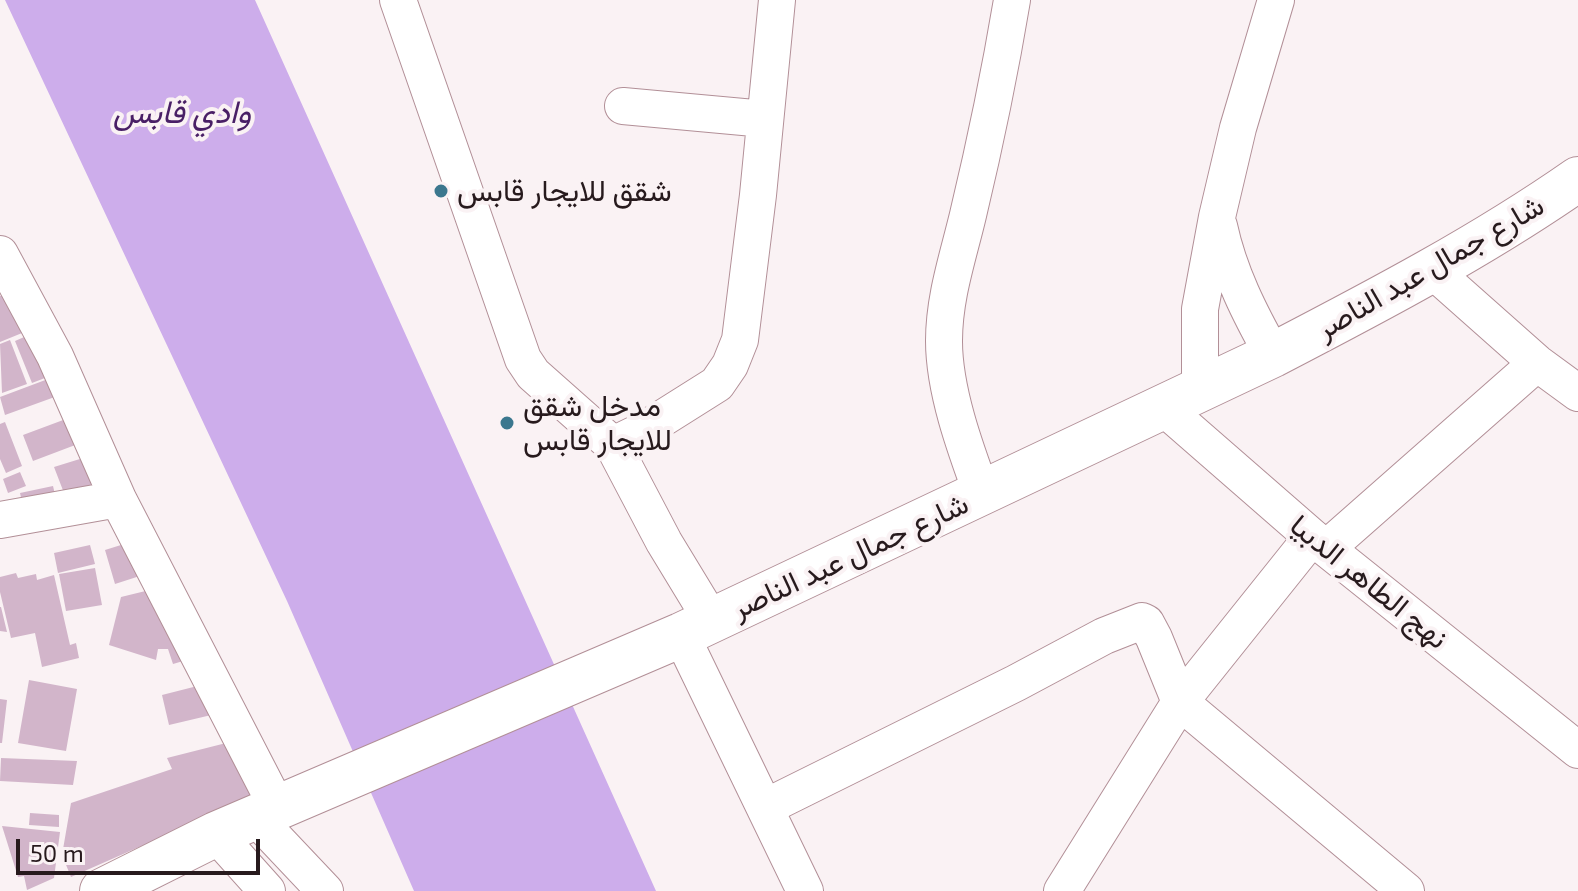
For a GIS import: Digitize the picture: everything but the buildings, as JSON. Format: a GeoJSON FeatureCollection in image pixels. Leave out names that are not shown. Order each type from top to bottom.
{"type":"FeatureCollection","features":[{"type":"Feature","properties":{"kind":"main road","name":"شارع جمال عبد الناصر"},"geometry":{"type":"LineString","coordinates":[[102,891],[266,812],[679,636],[1182,399],[1273,355],[1431,269],[1530,212],[1578,179]]}},
{"type":"Feature","properties":{"kind":"street"},"geometry":{"type":"LineString","coordinates":[[398,0],[523,359],[533,374],[613,445],[664,542],[679,636],[805,891]]}},
{"type":"Feature","properties":{"kind":"street"},"geometry":{"type":"LineString","coordinates":[[613,445],[644,430],[717,384],[730,365],[740,340],[777,0]]}},
{"type":"Feature","properties":{"kind":"street"},"geometry":{"type":"LineString","coordinates":[[982,494],[964,446],[950,382],[944,344],[945,306],[994,98],[1012,0]]}},
{"type":"Feature","properties":{"kind":"street"},"geometry":{"type":"LineString","coordinates":[[1182,399],[1217,217],[1238,128],[1276,0]]}},
{"type":"Feature","properties":{"kind":"street"},"geometry":{"type":"LineString","coordinates":[[623,106],[765,119]]}},
{"type":"Feature","properties":{"kind":"street"},"geometry":{"type":"LineString","coordinates":[[1217,217],[1226,261],[1251,317],[1273,355]]}},
{"type":"Feature","properties":{"kind":"street"},"geometry":{"type":"LineString","coordinates":[[0,254],[55,356],[118,499],[266,812],[325,891]]}},
{"type":"Feature","properties":{"kind":"street"},"geometry":{"type":"LineString","coordinates":[[1431,269],[1537,363],[1578,393]]}},
{"type":"Feature","properties":{"kind":"street"},"geometry":{"type":"LineString","coordinates":[[1062,891],[1180,702],[1320,542],[1537,363]]}},
{"type":"Feature","properties":{"kind":"street","name":"نهج الطاهر الدبيا"},"geometry":{"type":"LineString","coordinates":[[1182,399],[1320,542],[1578,750]]}},
{"type":"Feature","properties":{"kind":"street"},"geometry":{"type":"LineString","coordinates":[[0,520],[118,499]]}},
{"type":"Feature","properties":{"kind":"street"},"geometry":{"type":"LineString","coordinates":[[766,807],[1104,636],[1142,621],[1154,638],[1180,702],[1406,891]]}},
{"type":"Feature","properties":{"kind":"street"},"geometry":{"type":"LineString","coordinates":[[266,812],[267,891]]}},
{"type":"Feature","properties":{"kind":"water","name":"وادي قابس"},"geometry":{"type":"Polygon","coordinates":[[[5,0],[255,0],[656,891],[414,891],[287,601],[5,0]]]}},
{"type":"Feature","properties":{"kind":"place","name":"شقق للايجار قابس"},"geometry":{"type":"Point","coordinates":[441,191]}},
{"type":"Feature","properties":{"kind":"place","name":"مدخل شقق للايجار قابس"},"geometry":{"type":"Point","coordinates":[507,423]}}]}
